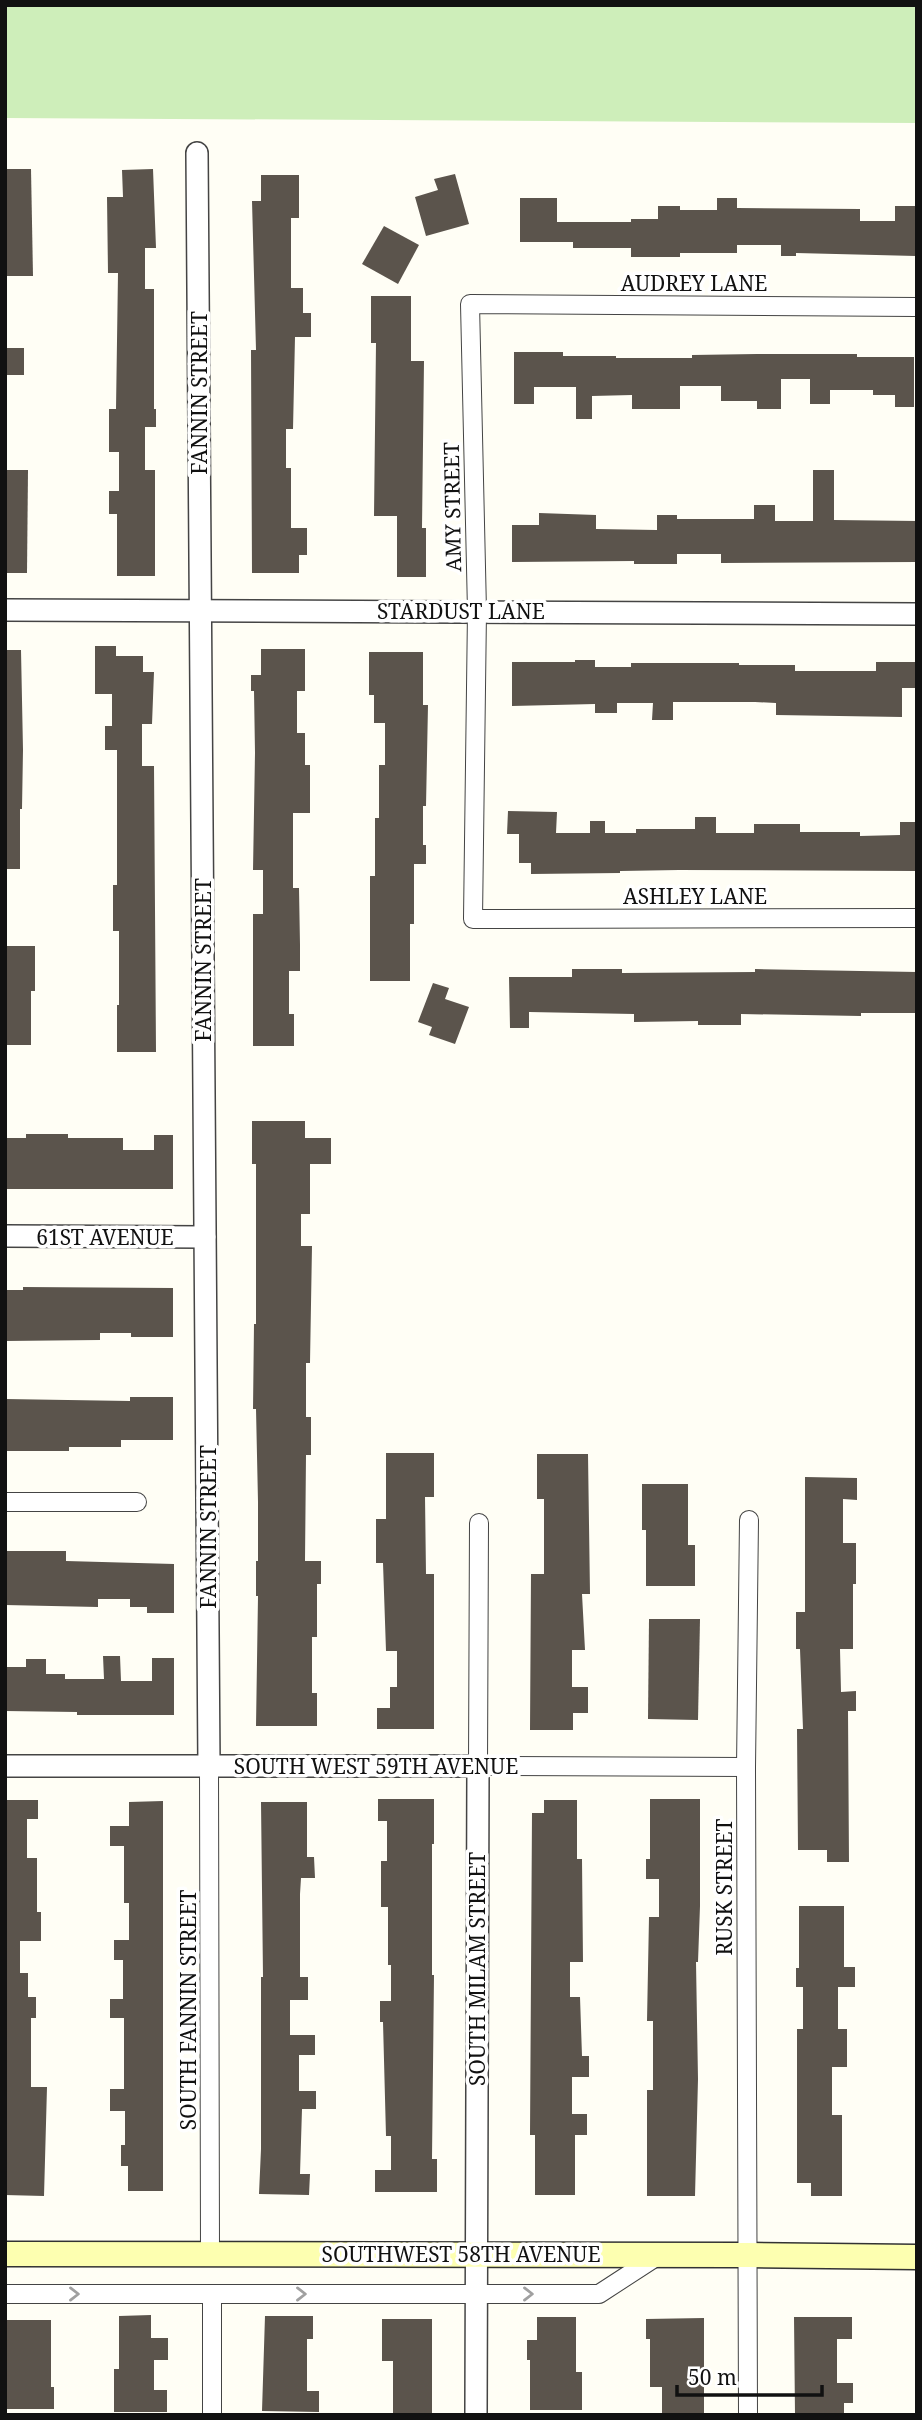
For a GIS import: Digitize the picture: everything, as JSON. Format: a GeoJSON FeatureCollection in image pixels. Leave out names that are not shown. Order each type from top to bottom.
{"type":"FeatureCollection","features":[{"type":"Feature","properties":{"kind":"main road","name":"SOUTHWEST 58TH AVENUE"},"geometry":{"type":"LineString","coordinates":[[5,2254],[917,2257]]}},
{"type":"Feature","properties":{"kind":"street","name":"FANNIN STREET"},"geometry":{"type":"LineString","coordinates":[[197,153],[209,1766]]}},
{"type":"Feature","properties":{"kind":"street","name":"AUDREY LANE"},"geometry":{"type":"LineString","coordinates":[[470,304],[917,307]]}},
{"type":"Feature","properties":{"kind":"street","name":"AMY STREET"},"geometry":{"type":"LineString","coordinates":[[470,304],[477,611],[473,919]]}},
{"type":"Feature","properties":{"kind":"street","name":"STARDUST LANE"},"geometry":{"type":"LineString","coordinates":[[5,610],[917,614]]}},
{"type":"Feature","properties":{"kind":"street","name":"ASHLEY LANE"},"geometry":{"type":"LineString","coordinates":[[473,919],[917,918]]}},
{"type":"Feature","properties":{"kind":"street","name":"61ST AVENUE"},"geometry":{"type":"LineString","coordinates":[[5,1236],[205,1237]]}},
{"type":"Feature","properties":{"kind":"street"},"geometry":{"type":"LineString","coordinates":[[5,1502],[137,1502]]}},
{"type":"Feature","properties":{"kind":"street","name":"RUSK STREET"},"geometry":{"type":"LineString","coordinates":[[748,2415],[746,1767],[750,1520]]}},
{"type":"Feature","properties":{"kind":"street","name":"SOUTH MILAM STREET"},"geometry":{"type":"LineString","coordinates":[[475,2415],[479,1523]]}},
{"type":"Feature","properties":{"kind":"street","name":"SOUTH WEST 59TH AVENUE"},"geometry":{"type":"LineString","coordinates":[[5,1766],[746,1767]]}},
{"type":"Feature","properties":{"kind":"street","name":"SOUTH FANNIN STREET"},"geometry":{"type":"LineString","coordinates":[[209,1766],[210,2254]]}},
{"type":"Feature","properties":{"kind":"street"},"geometry":{"type":"LineString","coordinates":[[5,2294],[599,2294],[660,2255]]}},
{"type":"Feature","properties":{"kind":"street"},"geometry":{"type":"LineString","coordinates":[[212,2294],[212,2415]]}},
{"type":"Feature","properties":{"kind":"green space"},"geometry":{"type":"Polygon","coordinates":[[[5,5],[917,5],[917,123],[5,118],[5,5]]]}},
{"type":"Feature","properties":{"kind":"building"},"geometry":{"type":"Polygon","coordinates":[[[5,169],[31,169],[33,276],[5,276],[5,169]]]}},
{"type":"Feature","properties":{"kind":"building"},"geometry":{"type":"Polygon","coordinates":[[[153,169],[156,248],[145,248],[145,289],[154,289],[156,427],[145,427],[145,470],[155,470],[155,576],[117,576],[117,514],[109,514],[109,491],[119,491],[119,452],[109,452],[109,409],[116,409],[118,273],[108,273],[107,197],[123,197],[122,170],[153,169]]]}},
{"type":"Feature","properties":{"kind":"building"},"geometry":{"type":"Polygon","coordinates":[[[455,174],[469,224],[426,236],[415,197],[438,190],[434,179],[455,174]]]}},
{"type":"Feature","properties":{"kind":"building"},"geometry":{"type":"Polygon","coordinates":[[[261,175],[299,175],[299,218],[291,218],[291,288],[303,288],[303,313],[311,313],[311,337],[295,337],[293,429],[286,429],[286,468],[291,468],[291,528],[307,528],[307,555],[299,555],[299,573],[252,573],[251,350],[256,350],[252,201],[261,201],[261,175]]]}},
{"type":"Feature","properties":{"kind":"building"},"geometry":{"type":"Polygon","coordinates":[[[520,198],[557,198],[557,222],[631,222],[631,219],[658,219],[658,206],[680,206],[680,210],[717,210],[717,198],[737,198],[737,208],[860,209],[860,221],[895,221],[895,206],[916,206],[916,256],[796,253],[796,256],[781,256],[781,245],[737,245],[737,253],[680,253],[680,257],[631,257],[631,248],[573,248],[573,242],[520,242],[520,198]]]}},
{"type":"Feature","properties":{"kind":"building"},"geometry":{"type":"Polygon","coordinates":[[[384,226],[419,245],[398,284],[362,264],[384,226]]]}},
{"type":"Feature","properties":{"kind":"building"},"geometry":{"type":"Polygon","coordinates":[[[371,296],[411,296],[411,361],[424,361],[422,528],[426,528],[426,577],[397,577],[397,516],[374,516],[376,343],[371,343],[371,296]]]}},
{"type":"Feature","properties":{"kind":"building"},"geometry":{"type":"Polygon","coordinates":[[[5,348],[24,348],[24,375],[5,375],[5,348]]]}},
{"type":"Feature","properties":{"kind":"building"},"geometry":{"type":"Polygon","coordinates":[[[514,352],[563,352],[563,356],[616,358],[692,358],[692,355],[757,354],[914,357],[914,407],[895,407],[895,395],[873,395],[873,390],[830,390],[830,404],[810,404],[810,379],[781,379],[781,409],[757,409],[757,401],[721,401],[721,386],[680,386],[680,409],[632,409],[632,395],[592,396],[592,419],[576,419],[576,387],[534,387],[534,404],[514,404],[514,352]]]}},
{"type":"Feature","properties":{"kind":"building"},"geometry":{"type":"Polygon","coordinates":[[[5,470],[28,470],[27,573],[5,573],[5,470]]]}},
{"type":"Feature","properties":{"kind":"building"},"geometry":{"type":"Polygon","coordinates":[[[813,470],[834,470],[834,520],[917,521],[917,562],[721,563],[721,554],[677,554],[677,564],[634,564],[634,561],[512,562],[512,525],[539,525],[539,513],[596,515],[596,529],[657,530],[657,515],[677,515],[677,519],[754,519],[754,505],[775,505],[775,521],[813,521],[813,470]]]}},
{"type":"Feature","properties":{"kind":"building"},"geometry":{"type":"Polygon","coordinates":[[[95,646],[116,646],[116,656],[143,656],[143,672],[154,672],[152,724],[142,724],[142,766],[154,766],[156,1052],[117,1052],[119,931],[113,931],[113,885],[117,885],[117,750],[105,750],[105,726],[112,726],[112,694],[95,694],[95,646]]]}},
{"type":"Feature","properties":{"kind":"building"},"geometry":{"type":"Polygon","coordinates":[[[261,649],[305,649],[305,691],[297,691],[297,733],[305,733],[305,765],[310,765],[310,813],[293,813],[293,888],[299,888],[300,945],[300,971],[289,971],[289,1014],[294,1014],[294,1046],[253,1046],[253,914],[263,914],[263,870],[253,870],[255,753],[254,691],[251,691],[251,675],[261,675],[261,649]]]}},
{"type":"Feature","properties":{"kind":"building"},"geometry":{"type":"Polygon","coordinates":[[[5,650],[21,650],[23,750],[20,869],[5,869],[5,650]]]}},
{"type":"Feature","properties":{"kind":"building"},"geometry":{"type":"Polygon","coordinates":[[[369,652],[423,652],[423,705],[428,705],[426,806],[423,806],[426,864],[414,864],[410,981],[370,981],[370,876],[375,876],[375,818],[379,818],[379,765],[385,765],[385,723],[374,723],[374,695],[369,695],[369,652]]]}},
{"type":"Feature","properties":{"kind":"building"},"geometry":{"type":"Polygon","coordinates":[[[595,660],[595,667],[631,667],[631,663],[795,665],[795,671],[876,671],[876,662],[917,662],[917,688],[902,688],[902,717],[776,715],[776,703],[755,702],[673,702],[673,720],[652,720],[653,703],[617,703],[617,713],[595,713],[595,704],[512,706],[512,662],[595,660]]]}},
{"type":"Feature","properties":{"kind":"building"},"geometry":{"type":"Polygon","coordinates":[[[508,811],[557,812],[556,833],[590,833],[590,821],[605,821],[605,833],[636,833],[636,829],[695,829],[695,817],[716,817],[716,833],[754,833],[754,824],[800,824],[800,832],[860,832],[860,836],[900,835],[900,822],[917,822],[917,871],[679,870],[531,874],[531,863],[519,863],[519,834],[507,834],[508,811]]]}},
{"type":"Feature","properties":{"kind":"building"},"geometry":{"type":"Polygon","coordinates":[[[5,946],[35,946],[35,991],[31,991],[31,1045],[5,1045],[5,946]]]}},
{"type":"Feature","properties":{"kind":"building"},"geometry":{"type":"Polygon","coordinates":[[[572,969],[622,969],[622,973],[755,972],[755,969],[917,972],[917,1013],[861,1013],[861,1016],[741,1014],[741,1025],[698,1025],[698,1021],[634,1022],[634,1014],[529,1012],[529,1028],[510,1028],[509,977],[572,977],[572,969]]]}},
{"type":"Feature","properties":{"kind":"building"},"geometry":{"type":"Polygon","coordinates":[[[433,983],[449,988],[445,999],[469,1007],[455,1044],[429,1035],[432,1027],[418,1022],[433,983]]]}},
{"type":"Feature","properties":{"kind":"building"},"geometry":{"type":"Polygon","coordinates":[[[252,1121],[305,1121],[305,1138],[331,1138],[331,1164],[310,1164],[310,1214],[301,1214],[301,1246],[312,1246],[310,1363],[306,1363],[306,1417],[311,1417],[311,1455],[306,1455],[305,1561],[321,1561],[321,1584],[317,1584],[317,1637],[312,1637],[312,1693],[317,1693],[317,1726],[256,1726],[258,1502],[256,1409],[253,1409],[256,1164],[252,1164],[252,1121]]]}},
{"type":"Feature","properties":{"kind":"building"},"geometry":{"type":"Polygon","coordinates":[[[26,1134],[68,1134],[68,1138],[123,1138],[123,1150],[154,1150],[154,1135],[173,1135],[173,1189],[5,1189],[5,1138],[26,1138],[26,1134]]]}},
{"type":"Feature","properties":{"kind":"building"},"geometry":{"type":"Polygon","coordinates":[[[23,1287],[173,1288],[173,1337],[131,1337],[131,1333],[100,1333],[100,1340],[5,1341],[5,1290],[23,1290],[23,1287]]]}},
{"type":"Feature","properties":{"kind":"building"},"geometry":{"type":"Polygon","coordinates":[[[130,1397],[173,1397],[173,1440],[121,1440],[121,1447],[69,1447],[69,1451],[5,1451],[5,1399],[130,1401],[130,1397]]]}},
{"type":"Feature","properties":{"kind":"building"},"geometry":{"type":"Polygon","coordinates":[[[386,1453],[434,1453],[434,1497],[425,1497],[426,1574],[434,1574],[434,1729],[377,1729],[377,1708],[390,1708],[390,1687],[397,1687],[397,1651],[386,1651],[383,1563],[376,1563],[376,1519],[386,1519],[386,1453]]]}},
{"type":"Feature","properties":{"kind":"building"},"geometry":{"type":"Polygon","coordinates":[[[537,1454],[588,1454],[590,1594],[582,1594],[585,1650],[572,1650],[572,1687],[588,1687],[588,1713],[573,1713],[573,1730],[530,1730],[531,1574],[544,1574],[544,1499],[537,1499],[537,1454]]]}},
{"type":"Feature","properties":{"kind":"building"},"geometry":{"type":"Polygon","coordinates":[[[805,1477],[857,1478],[857,1500],[843,1499],[843,1543],[856,1543],[853,1649],[840,1649],[841,1692],[856,1691],[856,1711],[848,1711],[849,1862],[827,1862],[827,1850],[798,1850],[797,1729],[803,1729],[800,1649],[796,1649],[796,1612],[805,1612],[805,1477]]]}},
{"type":"Feature","properties":{"kind":"building"},"geometry":{"type":"Polygon","coordinates":[[[642,1484],[688,1484],[688,1545],[695,1545],[695,1586],[646,1586],[646,1530],[642,1530],[642,1484]]]}},
{"type":"Feature","properties":{"kind":"building"},"geometry":{"type":"Polygon","coordinates":[[[5,1551],[66,1551],[66,1561],[174,1564],[174,1613],[147,1613],[147,1607],[130,1607],[130,1599],[98,1599],[98,1607],[5,1605],[5,1551]]]}},
{"type":"Feature","properties":{"kind":"building"},"geometry":{"type":"Polygon","coordinates":[[[649,1619],[700,1619],[698,1720],[648,1719],[649,1619]]]}},
{"type":"Feature","properties":{"kind":"building"},"geometry":{"type":"Polygon","coordinates":[[[103,1656],[120,1656],[121,1681],[152,1681],[152,1658],[174,1658],[174,1715],[77,1715],[77,1712],[5,1711],[5,1667],[26,1667],[26,1659],[46,1659],[46,1674],[65,1674],[65,1679],[104,1679],[103,1656]]]}},
{"type":"Feature","properties":{"kind":"building"},"geometry":{"type":"Polygon","coordinates":[[[378,1799],[434,1799],[432,2159],[437,2159],[437,2192],[375,2192],[375,2170],[391,2170],[391,2136],[386,2136],[383,2022],[380,2022],[380,2001],[391,2001],[388,1907],[381,1907],[381,1861],[387,1861],[387,1821],[378,1821],[378,1799]]]}},
{"type":"Feature","properties":{"kind":"building"},"geometry":{"type":"Polygon","coordinates":[[[650,1799],[700,1799],[695,2196],[647,2196],[647,2090],[653,2090],[653,2021],[647,2021],[649,1917],[659,1917],[659,1879],[646,1879],[646,1859],[650,1859],[650,1799]]]}},
{"type":"Feature","properties":{"kind":"building"},"geometry":{"type":"Polygon","coordinates":[[[5,1800],[38,1800],[38,1819],[27,1819],[27,1858],[37,1858],[37,1912],[41,1912],[41,1941],[20,1941],[20,1973],[28,1973],[28,1997],[36,1997],[36,2018],[31,2018],[31,2087],[47,2087],[44,2196],[5,2195],[5,1800]]]}},
{"type":"Feature","properties":{"kind":"building"},"geometry":{"type":"Polygon","coordinates":[[[544,1800],[577,1800],[577,1859],[582,1859],[583,1962],[570,1962],[570,1997],[580,1997],[582,2056],[589,2056],[589,2077],[572,2077],[572,2114],[587,2114],[587,2135],[575,2135],[575,2195],[535,2195],[535,2135],[530,2135],[532,1813],[544,1813],[544,1800]]]}},
{"type":"Feature","properties":{"kind":"building"},"geometry":{"type":"Polygon","coordinates":[[[163,1801],[163,2191],[128,2191],[128,2166],[121,2166],[121,2145],[125,2145],[125,2111],[110,2111],[110,2089],[124,2089],[124,2018],[110,2018],[110,1999],[123,1999],[123,1960],[114,1960],[114,1940],[129,1940],[129,1903],[124,1903],[124,1846],[110,1846],[110,1826],[129,1826],[129,1802],[163,1801]]]}},
{"type":"Feature","properties":{"kind":"building"},"geometry":{"type":"Polygon","coordinates":[[[261,1802],[307,1802],[307,1857],[314,1857],[315,1878],[301,1878],[300,1894],[300,1977],[308,1977],[308,2000],[290,2000],[290,2035],[315,2035],[315,2055],[299,2055],[299,2091],[316,2091],[316,2109],[302,2109],[300,2174],[310,2174],[309,2195],[259,2194],[263,1977],[261,1802]]]}},
{"type":"Feature","properties":{"kind":"building"},"geometry":{"type":"Polygon","coordinates":[[[799,1906],[844,1906],[844,1967],[855,1967],[855,1987],[838,1987],[838,2029],[847,2029],[847,2067],[832,2067],[832,2115],[842,2115],[842,2196],[811,2196],[811,2183],[797,2183],[797,2029],[803,2029],[803,1987],[796,1987],[796,1968],[799,1968],[799,1906]]]}},
{"type":"Feature","properties":{"kind":"building"},"geometry":{"type":"Polygon","coordinates":[[[151,2315],[151,2338],[168,2338],[168,2360],[154,2360],[154,2390],[167,2390],[167,2412],[114,2412],[114,2369],[119,2369],[119,2316],[151,2315]]]}},
{"type":"Feature","properties":{"kind":"building"},"geometry":{"type":"Polygon","coordinates":[[[265,2316],[313,2316],[313,2339],[307,2339],[307,2391],[319,2391],[319,2412],[262,2411],[265,2316]]]}},
{"type":"Feature","properties":{"kind":"building"},"geometry":{"type":"Polygon","coordinates":[[[537,2317],[576,2317],[576,2372],[582,2372],[582,2410],[530,2410],[530,2360],[527,2360],[527,2340],[537,2340],[537,2317]]]}},
{"type":"Feature","properties":{"kind":"building"},"geometry":{"type":"Polygon","coordinates":[[[794,2317],[852,2317],[852,2339],[837,2339],[837,2383],[853,2383],[853,2403],[844,2403],[844,2415],[795,2415],[794,2317]]]}},
{"type":"Feature","properties":{"kind":"building"},"geometry":{"type":"Polygon","coordinates":[[[704,2318],[704,2415],[662,2415],[662,2387],[650,2387],[650,2339],[646,2339],[646,2319],[704,2318]]]}},
{"type":"Feature","properties":{"kind":"building"},"geometry":{"type":"Polygon","coordinates":[[[382,2319],[432,2319],[432,2414],[393,2414],[393,2361],[382,2361],[382,2319]]]}},
{"type":"Feature","properties":{"kind":"building"},"geometry":{"type":"Polygon","coordinates":[[[5,2320],[51,2320],[51,2387],[54,2387],[54,2409],[5,2409],[5,2320]]]}}]}
